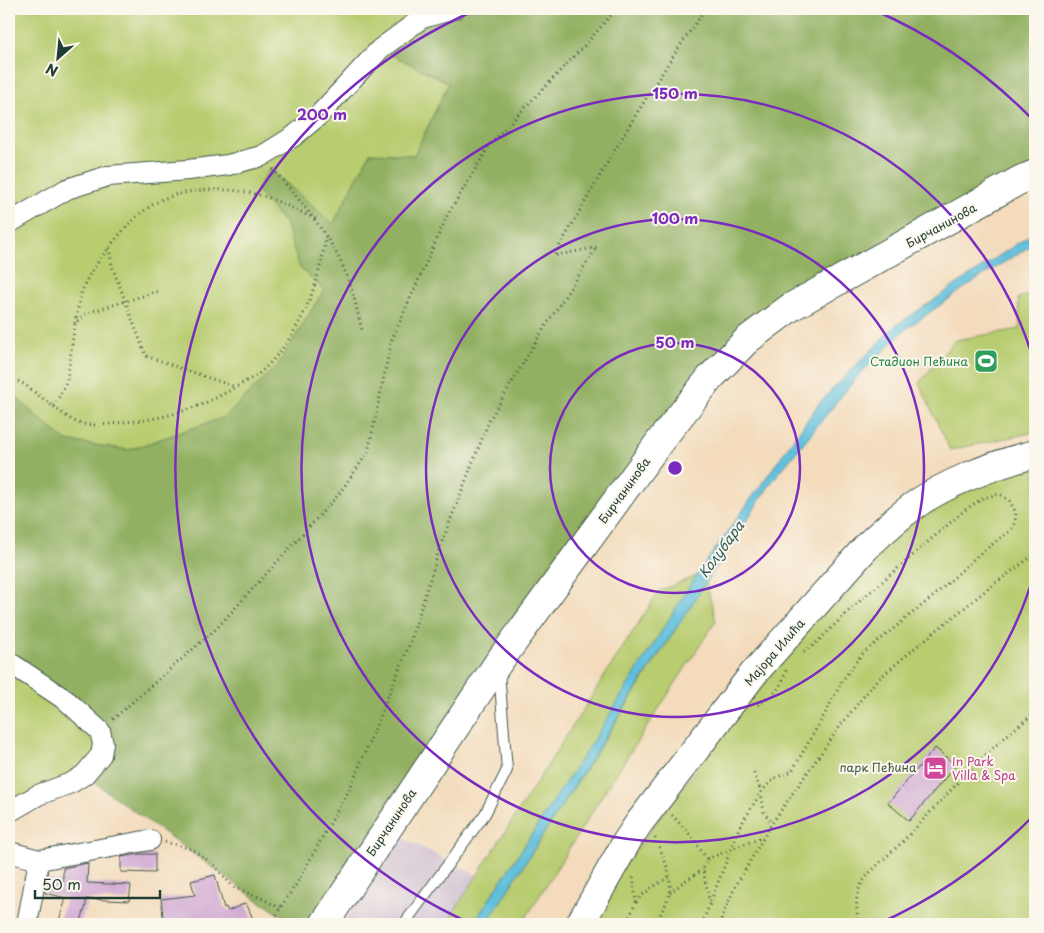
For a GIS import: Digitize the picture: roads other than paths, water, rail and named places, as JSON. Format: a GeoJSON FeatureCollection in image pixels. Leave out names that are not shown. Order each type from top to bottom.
{"type":"FeatureCollection","features":[{"type":"Feature","properties":{"kind":"main road","name":"Бирчанинова"},"geometry":{"type":"LineString","coordinates":[[324,924],[498,663],[660,442],[710,378],[747,340],[791,308],[1020,180],[1035,174]]}},
{"type":"Feature","properties":{"kind":"main road","name":"Мајора Илића"},"geometry":{"type":"LineString","coordinates":[[580,924],[627,841],[754,672],[868,545],[913,506],[932,495],[976,474],[1035,454]]}},
{"type":"Feature","properties":{"kind":"street"},"geometry":{"type":"LineString","coordinates":[[9,223],[66,189],[108,176],[228,165],[262,156],[294,136],[319,115],[380,49],[422,18],[454,9]]}},
{"type":"Feature","properties":{"kind":"street"},"geometry":{"type":"LineString","coordinates":[[9,662],[67,701],[100,731],[103,744],[102,754],[84,775],[71,783],[38,795],[9,812]]}},
{"type":"Feature","properties":{"kind":"street"},"geometry":{"type":"LineString","coordinates":[[9,852],[39,860],[150,840]]}},
{"type":"Feature","properties":{"kind":"street"},"geometry":{"type":"LineString","coordinates":[[27,924],[39,860]]}},
{"type":"Feature","properties":{"kind":"lane"},"geometry":{"type":"LineString","coordinates":[[404,924],[485,814],[507,770],[498,663]]}},
{"type":"Feature","properties":{"kind":"water","name":"Колубара"},"geometry":{"type":"Polygon","coordinates":[[[1035,233],[1035,243],[976,280],[906,329],[857,377],[771,483],[486,924],[473,924],[600,730],[696,576],[820,402],[895,326],[1035,233]]]}},
{"type":"Feature","properties":{"kind":"place","name":"Стадион Пећина"},"geometry":{"type":"Point","coordinates":[986,361]}},
{"type":"Feature","properties":{"kind":"place","name":"In Park Villa & Spa"},"geometry":{"type":"Point","coordinates":[935,768]}},
{"type":"Feature","properties":{"kind":"park label","name":"парк Пећина"},"geometry":{"type":"Point","coordinates":[878,767]}}]}
